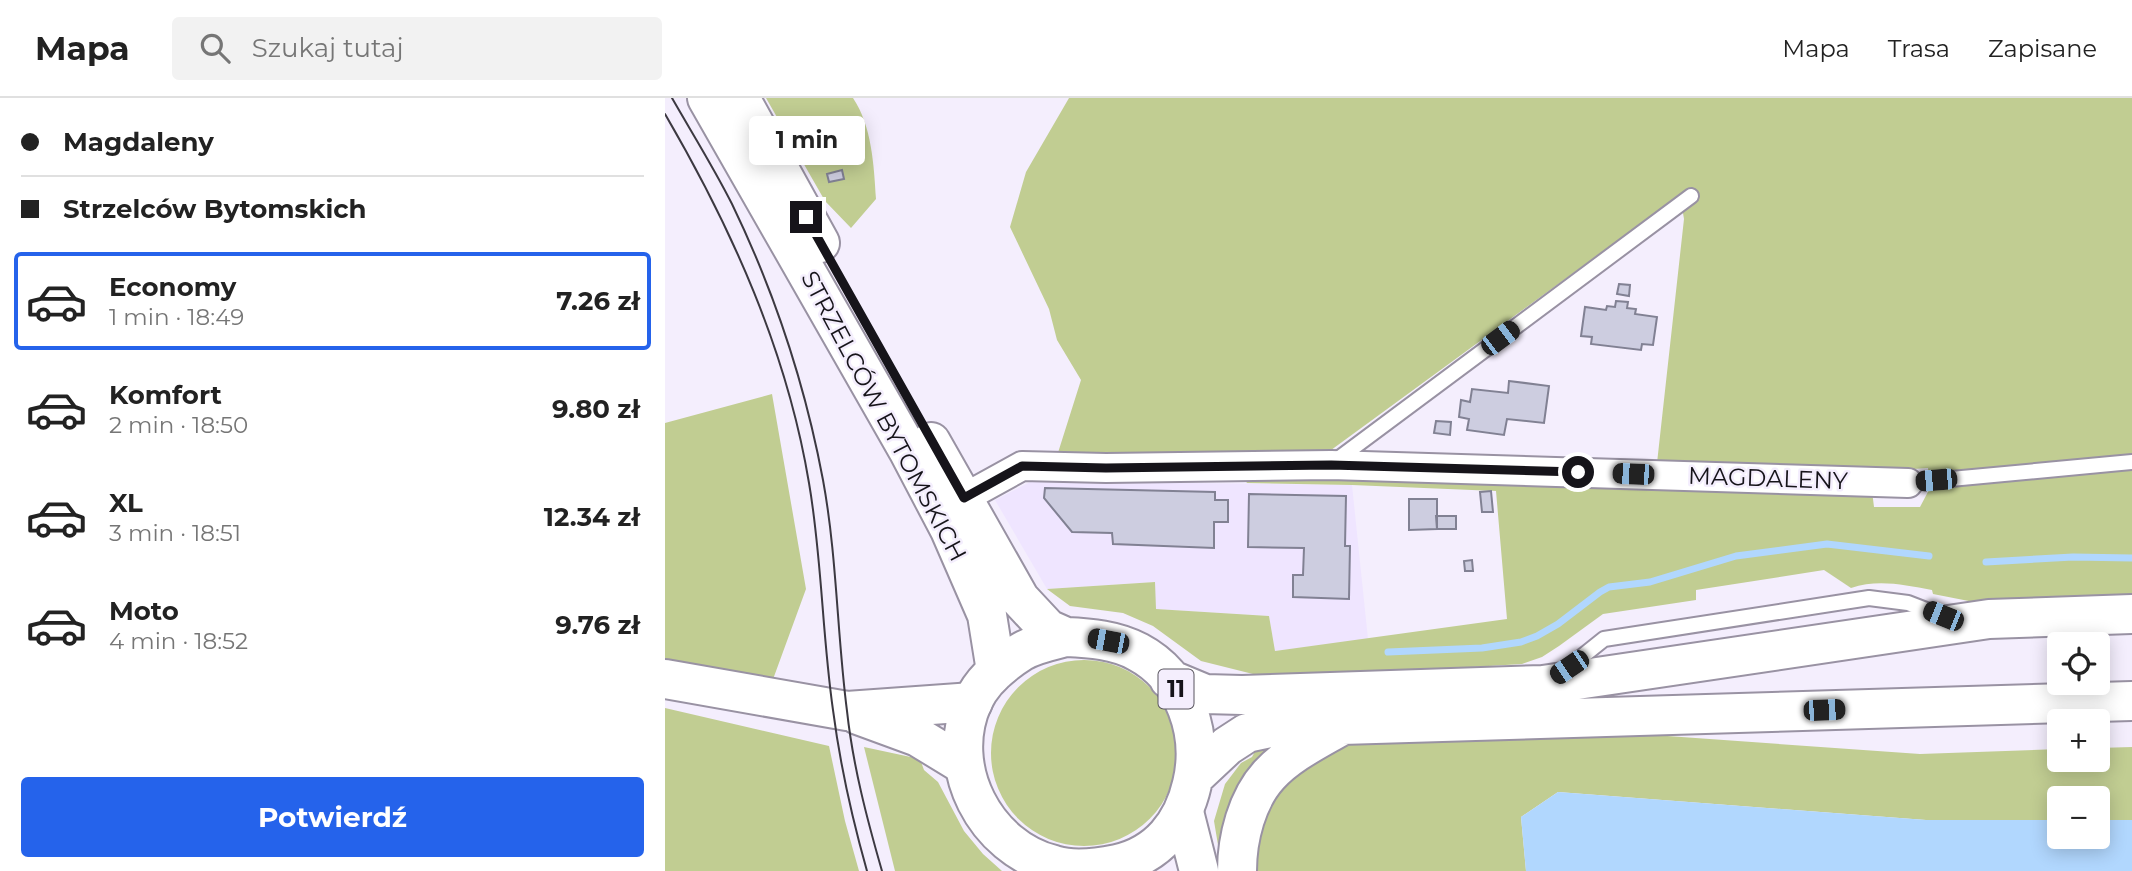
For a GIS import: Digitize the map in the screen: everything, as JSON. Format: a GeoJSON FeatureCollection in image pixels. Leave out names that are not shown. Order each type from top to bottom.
{"type":"FeatureCollection","features":[{"type":"Feature","properties":{"kind":"main road","name":"STRZELCÓW BYTOMSKICH"},"geometry":{"type":"LineString","coordinates":[[706,98],[882,404],[950,530],[987,615],[996,671]]}},
{"type":"Feature","properties":{"kind":"main road","name":"STRZELCÓW BYTOMSKICH"},"geometry":{"type":"LineString","coordinates":[[740,98],[1020,599],[1048,629],[1066,637]]}},
{"type":"Feature","properties":{"kind":"main road"},"geometry":{"type":"LineString","coordinates":[[1170,678],[1205,694],[1242,695],[1543,685],[1989,619],[2132,614]]}},
{"type":"Feature","properties":{"kind":"main road","name":"11"},"geometry":{"type":"LineString","coordinates":[[1189,794],[1167,838],[1145,854],[1114,869],[1054,866],[1021,852],[994,829],[974,799],[964,765],[964,733],[973,702],[996,671],[1023,651],[1066,637],[1091,638],[1118,644],[1147,657],[1170,678],[1183,699],[1195,732],[1189,794],[1199,871]]}},
{"type":"Feature","properties":{"kind":"main road"},"geometry":{"type":"LineString","coordinates":[[665,678],[847,711],[918,737],[964,765]]}},
{"type":"Feature","properties":{"kind":"main road"},"geometry":{"type":"LineString","coordinates":[[1189,794],[1227,746],[1247,733],[1275,727],[2132,701]]}},
{"type":"Feature","properties":{"kind":"main road"},"geometry":{"type":"LineString","coordinates":[[847,711],[973,702]]}},
{"type":"Feature","properties":{"kind":"main road"},"geometry":{"type":"LineString","coordinates":[[1237,871],[1247,813],[1261,785],[1282,764],[1343,724]]}},
{"type":"Feature","properties":{"kind":"street","name":"MAGDALENY"},"geometry":{"type":"LineString","coordinates":[[964,498],[1022,466],[1106,468],[1331,465],[1908,483]]}},
{"type":"Feature","properties":{"kind":"lane"},"geometry":{"type":"LineString","coordinates":[[1331,465],[1691,196]]}},
{"type":"Feature","properties":{"kind":"lane"},"geometry":{"type":"LineString","coordinates":[[1908,483],[2132,462]]}},
{"type":"Feature","properties":{"kind":"shaded area"},"geometry":{"type":"Polygon","coordinates":[[[1032,481],[1352,485],[1368,639],[1275,651],[1269,616],[1155,609],[1155,582],[1047,589],[995,500],[1032,481]]]}},
{"type":"Feature","properties":{"kind":"green space"},"geometry":{"type":"Polygon","coordinates":[[[766,98],[853,98],[868,134],[876,199],[851,228],[825,201],[766,98]]]}},
{"type":"Feature","properties":{"kind":"green space"},"geometry":{"type":"Polygon","coordinates":[[[1069,98],[2132,98],[2132,595],[1979,603],[1901,585],[1881,583],[1851,588],[1824,570],[1696,590],[1696,600],[1603,614],[1542,657],[1522,664],[1388,672],[1257,675],[1201,661],[1153,626],[1123,613],[1070,606],[1047,589],[1155,582],[1156,609],[1269,616],[1275,651],[1507,619],[1496,491],[1246,483],[1256,476],[1872,491],[1874,507],[1920,507],[1930,488],[1928,468],[1884,471],[1657,463],[1684,219],[1682,207],[1699,198],[1691,187],[1327,453],[1056,459],[1081,380],[1057,340],[1049,309],[1010,227],[1026,172],[1069,98]]]}},
{"type":"Feature","properties":{"kind":"green space"},"geometry":{"type":"Polygon","coordinates":[[[772,394],[806,589],[772,682],[665,662],[665,423],[772,394]]]}},
{"type":"Feature","properties":{"kind":"green space"},"geometry":{"type":"Polygon","coordinates":[[[1084,660],[1120,667],[1150,687],[1170,717],[1177,753],[1170,789],[1150,819],[1120,839],[1084,846],[1048,839],[1018,819],[998,789],[991,753],[998,717],[1018,687],[1048,667],[1084,660]]]}},
{"type":"Feature","properties":{"kind":"green space"},"geometry":{"type":"Polygon","coordinates":[[[665,708],[829,746],[859,871],[665,871],[665,708]]]}},
{"type":"Feature","properties":{"kind":"green space"},"geometry":{"type":"Polygon","coordinates":[[[1597,731],[1920,754],[2047,749],[2047,772],[2110,772],[2110,748],[2132,747],[2132,820],[2110,820],[2110,786],[2047,786],[2047,820],[1926,820],[1558,792],[1521,817],[1526,871],[1256,871],[1260,811],[1290,771],[1326,746],[1372,736],[1597,731]]]}},
{"type":"Feature","properties":{"kind":"green space"},"geometry":{"type":"Polygon","coordinates":[[[1304,734],[1228,857],[1218,845],[1214,821],[1225,784],[1241,763],[1252,757],[1261,740],[1304,734]]]}},
{"type":"Feature","properties":{"kind":"green space"},"geometry":{"type":"Polygon","coordinates":[[[864,747],[920,759],[924,770],[938,782],[964,831],[1002,871],[895,871],[864,747]]]}},
{"type":"Feature","properties":{"kind":"water"},"geometry":{"type":"Polygon","coordinates":[[[1558,792],[1926,820],[2047,820],[2047,849],[2110,849],[2110,820],[2132,820],[2132,871],[1526,871],[1521,817],[1558,792]]]}},
{"type":"Feature","properties":{"kind":"building"},"geometry":{"type":"Polygon","coordinates":[[[842,170],[844,179],[829,182],[827,174],[842,170]]]}},
{"type":"Feature","properties":{"kind":"building"},"geometry":{"type":"Polygon","coordinates":[[[1619,284],[1630,285],[1629,296],[1617,294],[1619,284]]]}},
{"type":"Feature","properties":{"kind":"building"},"geometry":{"type":"Polygon","coordinates":[[[1616,301],[1628,302],[1627,308],[1636,309],[1635,314],[1657,317],[1653,345],[1642,344],[1641,350],[1591,344],[1592,337],[1581,336],[1585,307],[1606,310],[1607,306],[1615,307],[1616,301]]]}},
{"type":"Feature","properties":{"kind":"building"},"geometry":{"type":"Polygon","coordinates":[[[1509,381],[1549,386],[1544,423],[1507,419],[1504,435],[1467,430],[1469,419],[1459,417],[1461,400],[1470,402],[1472,389],[1508,393],[1509,381]]]}},
{"type":"Feature","properties":{"kind":"building"},"geometry":{"type":"Polygon","coordinates":[[[1436,421],[1451,422],[1450,435],[1434,433],[1436,421]]]}},
{"type":"Feature","properties":{"kind":"building"},"geometry":{"type":"Polygon","coordinates":[[[1045,488],[1215,492],[1215,500],[1228,500],[1228,522],[1214,522],[1214,548],[1113,544],[1112,533],[1072,532],[1044,498],[1045,488]]]}},
{"type":"Feature","properties":{"kind":"building"},"geometry":{"type":"Polygon","coordinates":[[[1491,491],[1493,512],[1482,512],[1480,492],[1491,491]]]}},
{"type":"Feature","properties":{"kind":"building"},"geometry":{"type":"Polygon","coordinates":[[[1249,494],[1346,496],[1345,546],[1350,546],[1349,599],[1293,597],[1293,575],[1303,575],[1304,548],[1248,547],[1249,494]]]}},
{"type":"Feature","properties":{"kind":"building"},"geometry":{"type":"Polygon","coordinates":[[[1409,499],[1437,499],[1437,529],[1409,530],[1409,499]]]}},
{"type":"Feature","properties":{"kind":"building"},"geometry":{"type":"Polygon","coordinates":[[[1436,516],[1456,516],[1456,529],[1437,529],[1436,516]]]}},
{"type":"Feature","properties":{"kind":"building"},"geometry":{"type":"Polygon","coordinates":[[[1472,560],[1473,571],[1465,571],[1464,561],[1472,560]]]}},
{"type":"Feature","properties":{"kind":"waterway"},"geometry":{"type":"LineString","coordinates":[[1388,652],[1482,648],[1521,642],[1558,624],[1609,587],[1650,582],[1736,556],[1827,544],[1929,556]]}},
{"type":"Feature","properties":{"kind":"waterway"},"geometry":{"type":"LineString","coordinates":[[1986,562],[2073,557],[2132,558]]}},
{"type":"Feature","properties":{"kind":"tram line"},"geometry":{"type":"LineString","coordinates":[[672,98],[718,177],[747,237],[775,304],[807,409],[828,509],[853,752],[882,871]]}},
{"type":"Feature","properties":{"kind":"tram line"},"geometry":{"type":"LineString","coordinates":[[665,114],[690,157],[734,246],[754,292],[787,386],[809,483],[829,682],[839,750],[867,871]]}},
{"type":"Feature","properties":{"kind":"route"},"geometry":{"type":"LineString","coordinates":[[806,217],[964,498],[1022,466],[1106,468],[1331,465],[1578,472]]}}]}
